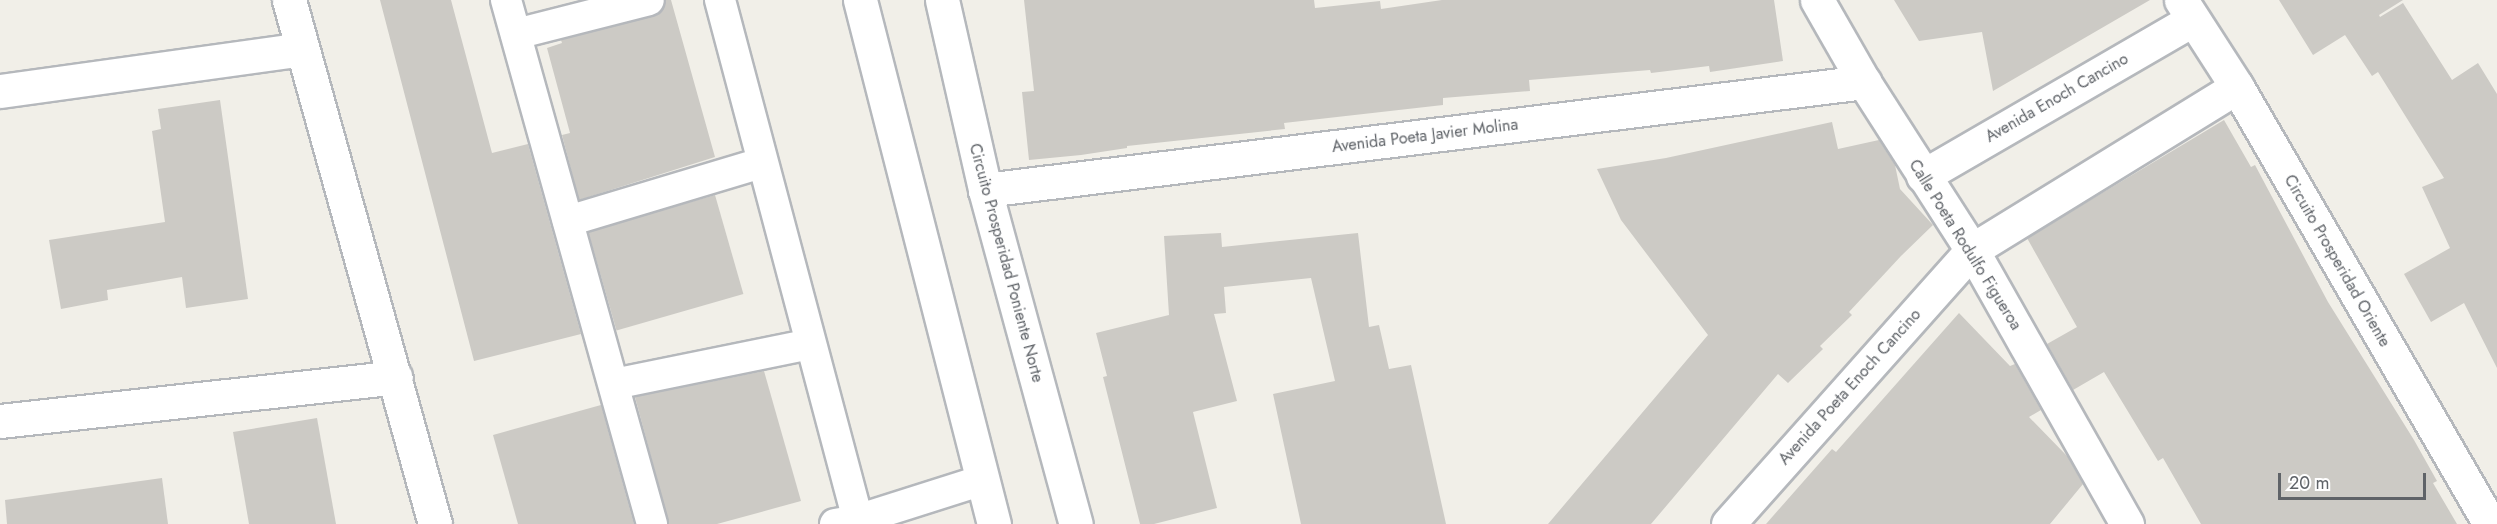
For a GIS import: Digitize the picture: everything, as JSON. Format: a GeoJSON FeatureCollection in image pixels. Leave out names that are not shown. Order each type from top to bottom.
{"type":"FeatureCollection","features":[{"type":"Feature","properties":{"kind":"street"},"geometry":{"type":"LineString","coordinates":[[289,0],[396,377],[435,524]]}},
{"type":"Feature","properties":{"kind":"street"},"geometry":{"type":"LineString","coordinates":[[506,0],[652,524]]}},
{"type":"Feature","properties":{"kind":"street"},"geometry":{"type":"LineString","coordinates":[[516,34],[649,0]]}},
{"type":"Feature","properties":{"kind":"street"},"geometry":{"type":"LineString","coordinates":[[720,0],[810,344],[850,523],[983,480]]}},
{"type":"Feature","properties":{"kind":"street"},"geometry":{"type":"LineString","coordinates":[[860,0],[994,524]]}},
{"type":"Feature","properties":{"kind":"street","name":"Circuito Prosperidad Poniente Norte"},"geometry":{"type":"LineString","coordinates":[[942,0],[985,190],[1076,524]]}},
{"type":"Feature","properties":{"kind":"street","name":"Calle Poeta Rodulfo Figueroa"},"geometry":{"type":"LineString","coordinates":[[1817,0],[1864,82],[1972,250],[2127,524]]}},
{"type":"Feature","properties":{"kind":"street","name":"Circuito Prosperidad Oriente"},"geometry":{"type":"LineString","coordinates":[[2186,10],[2237,87],[2490,524]]}},
{"type":"Feature","properties":{"kind":"street","name":"Avenida Enoch Cancino"},"geometry":{"type":"LineString","coordinates":[[1923,176],[2186,10]]}},
{"type":"Feature","properties":{"kind":"street"},"geometry":{"type":"LineString","coordinates":[[0,91],[302,49]]}},
{"type":"Feature","properties":{"kind":"street","name":"Avenida Poeta Javier Molina"},"geometry":{"type":"LineString","coordinates":[[985,190],[1864,82]]}},
{"type":"Feature","properties":{"kind":"street"},"geometry":{"type":"LineString","coordinates":[[1972,250],[2237,87]]}},
{"type":"Feature","properties":{"kind":"street"},"geometry":{"type":"LineString","coordinates":[[568,221],[761,163]]}},
{"type":"Feature","properties":{"kind":"street","name":"Avenida Poeta Enoch Cancino"},"geometry":{"type":"LineString","coordinates":[[1728,524],[1972,250]]}},
{"type":"Feature","properties":{"kind":"street"},"geometry":{"type":"LineString","coordinates":[[614,384],[810,344]]}},
{"type":"Feature","properties":{"kind":"street"},"geometry":{"type":"LineString","coordinates":[[0,421],[396,377]]}},
{"type":"Feature","properties":{"kind":"building"},"geometry":{"type":"Polygon","coordinates":[[[380,0],[451,0],[492,153],[528,144],[581,334],[474,361],[380,0]]]}},
{"type":"Feature","properties":{"kind":"building"},"geometry":{"type":"Polygon","coordinates":[[[666,0],[671,0],[715,157],[579,200],[562,135],[570,133],[547,48],[562,43],[561,40],[654,16],[661,12],[666,0]]]}},
{"type":"Feature","properties":{"kind":"building"},"geometry":{"type":"Polygon","coordinates":[[[1024,0],[1314,0],[1315,8],[1380,1],[1381,9],[1442,0],[1774,0],[1783,61],[1710,72],[1709,66],[1651,73],[1650,70],[1529,80],[1530,91],[1443,98],[1443,105],[1284,123],[1285,129],[1127,146],[1127,148],[1081,155],[1029,160],[1022,92],[1034,91],[1024,0]]]}},
{"type":"Feature","properties":{"kind":"building"},"geometry":{"type":"Polygon","coordinates":[[[1894,0],[2150,0],[1993,91],[1982,32],[1919,41],[1894,0]]]}},
{"type":"Feature","properties":{"kind":"building"},"geometry":{"type":"Polygon","coordinates":[[[2279,0],[2403,0],[2379,15],[2380,17],[2403,3],[2452,80],[2478,63],[2497,94],[2497,368],[2464,303],[2431,322],[2404,274],[2450,248],[2422,187],[2444,178],[2378,72],[2372,76],[2345,35],[2313,55],[2279,0]]]}},
{"type":"Feature","properties":{"kind":"building"},"geometry":{"type":"Polygon","coordinates":[[[220,100],[248,299],[186,308],[182,277],[107,290],[108,300],[61,309],[49,240],[165,222],[152,131],[161,129],[158,109],[220,100]]]}},
{"type":"Feature","properties":{"kind":"building"},"geometry":{"type":"Polygon","coordinates":[[[2224,120],[2251,167],[2255,165],[2328,302],[2414,440],[2437,481],[2433,483],[2457,524],[2201,524],[2163,458],[2158,461],[2104,372],[2073,390],[2047,344],[2077,327],[2027,238],[2224,120]]]}},
{"type":"Feature","properties":{"kind":"building"},"geometry":{"type":"Polygon","coordinates":[[[1832,122],[1838,149],[1879,140],[1895,165],[1900,189],[1933,225],[1849,312],[1852,315],[1820,346],[1823,349],[1788,383],[1778,374],[1651,524],[1548,524],[1708,335],[1621,220],[1597,169],[1666,158],[1832,122]]]}},
{"type":"Feature","properties":{"kind":"building"},"geometry":{"type":"Polygon","coordinates":[[[715,195],[743,294],[617,330],[588,231],[715,195]]]}},
{"type":"Feature","properties":{"kind":"building"},"geometry":{"type":"Polygon","coordinates":[[[1221,233],[1222,247],[1358,233],[1369,327],[1379,325],[1389,369],[1411,365],[1446,524],[1301,524],[1273,394],[1335,381],[1311,278],[1224,287],[1226,313],[1214,314],[1237,401],[1193,412],[1217,508],[1154,524],[1140,524],[1103,377],[1107,376],[1096,333],[1169,315],[1164,236],[1221,233]]]}},
{"type":"Feature","properties":{"kind":"building"},"geometry":{"type":"Polygon","coordinates":[[[1959,313],[2010,366],[2015,364],[2041,410],[2029,417],[2068,457],[2083,484],[2050,524],[1766,524],[1832,449],[1836,452],[1959,313]]]}},
{"type":"Feature","properties":{"kind":"building"},"geometry":{"type":"Polygon","coordinates":[[[764,371],[801,501],[717,524],[669,524],[635,397],[764,371]]]}},
{"type":"Feature","properties":{"kind":"building"},"geometry":{"type":"Polygon","coordinates":[[[601,405],[634,524],[518,524],[493,435],[601,405]]]}},
{"type":"Feature","properties":{"kind":"building"},"geometry":{"type":"Polygon","coordinates":[[[317,418],[336,524],[249,524],[233,432],[317,418]]]}},
{"type":"Feature","properties":{"kind":"building"},"geometry":{"type":"Polygon","coordinates":[[[162,478],[168,524],[7,524],[5,500],[162,478]]]}}]}
